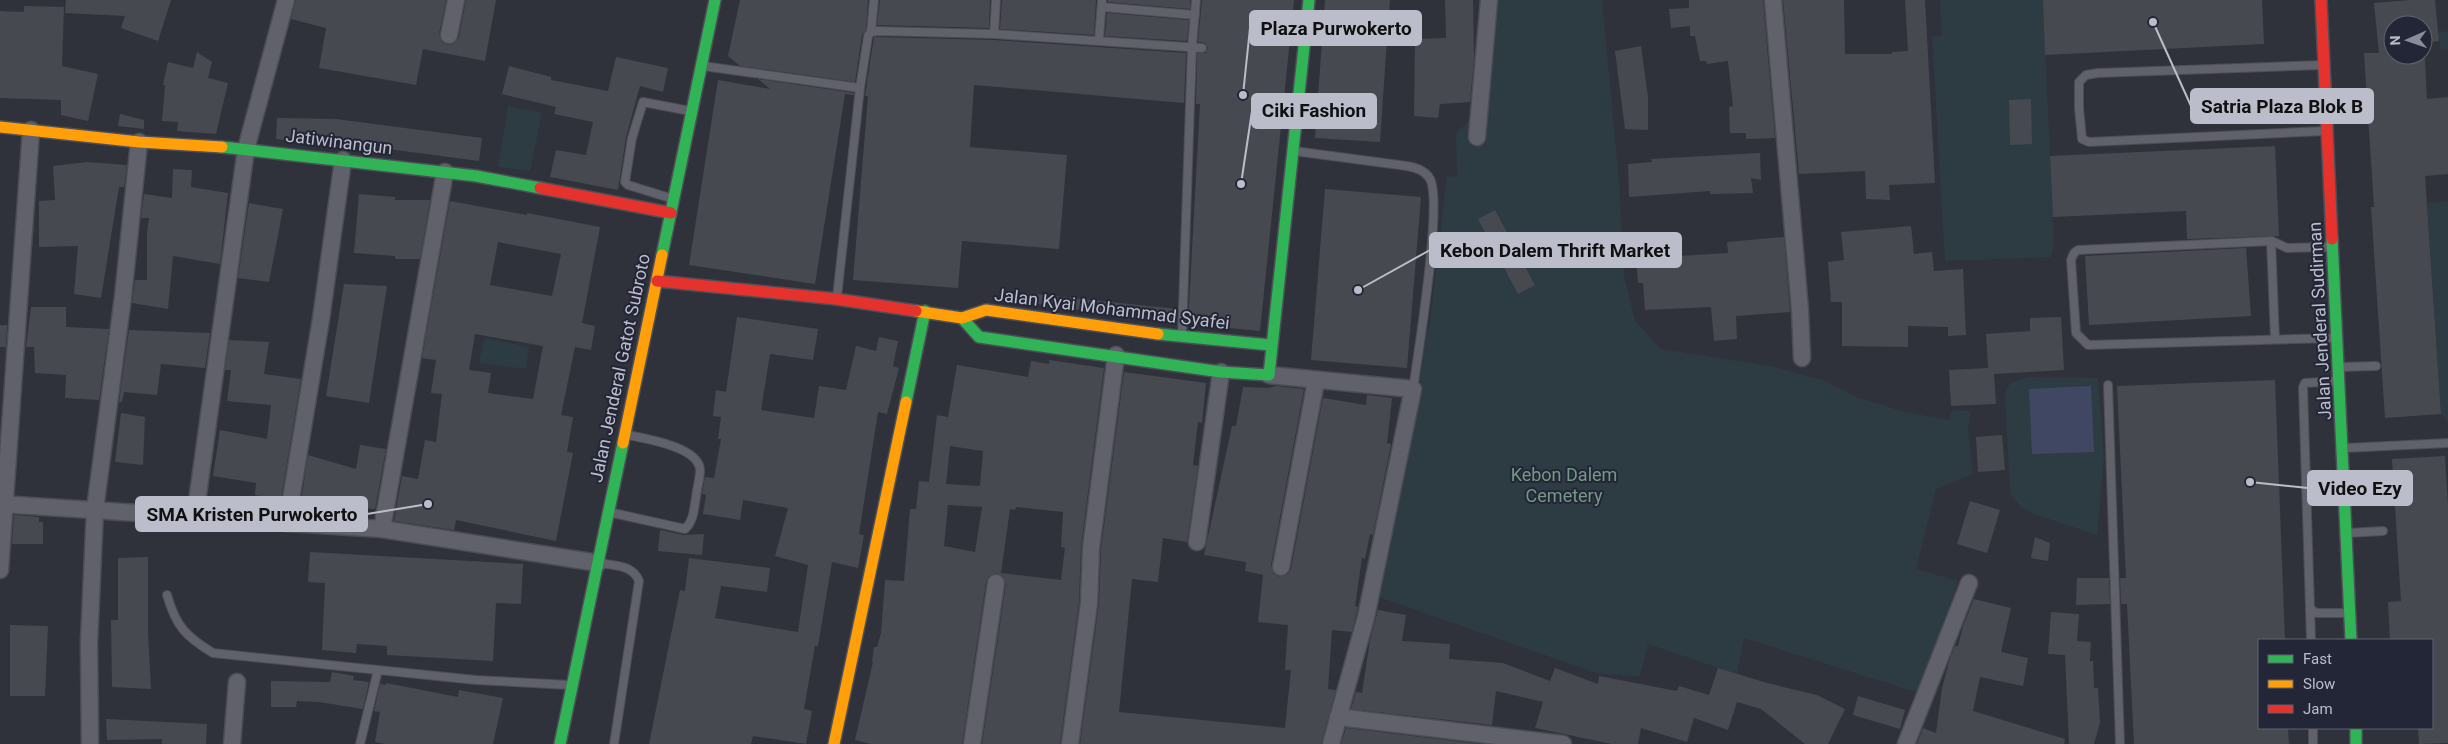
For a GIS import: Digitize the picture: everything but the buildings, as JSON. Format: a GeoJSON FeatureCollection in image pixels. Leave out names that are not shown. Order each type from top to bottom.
{"type":"FeatureCollection","features":[{"type":"Feature","properties":{"kind":"street"},"geometry":{"type":"LineString","coordinates":[[195,516],[246,149],[286,0]]}},
{"type":"Feature","properties":{"kind":"street"},"geometry":{"type":"LineString","coordinates":[[449,36],[456,0]]}},
{"type":"Feature","properties":{"kind":"street","name":"Jalan Jenderal Gatot Subroto"},"geometry":{"type":"LineString","coordinates":[[560,744],[715,0]]}},
{"type":"Feature","properties":{"kind":"street"},"geometry":{"type":"LineString","coordinates":[[1269,375],[1270,345],[1293,150],[1300,55],[1309,0]]}},
{"type":"Feature","properties":{"kind":"street"},"geometry":{"type":"LineString","coordinates":[[1477,137],[1488,0]]}},
{"type":"Feature","properties":{"kind":"street"},"geometry":{"type":"LineString","coordinates":[[1773,0],[1800,310],[1802,358]]}},
{"type":"Feature","properties":{"kind":"street","name":"Jalan Jenderal Sudirman"},"geometry":{"type":"LineString","coordinates":[[2321,0],[2351,639]]}},
{"type":"Feature","properties":{"kind":"street","name":"Jatiwinangun"},"geometry":{"type":"LineString","coordinates":[[0,127],[139,142],[246,149],[445,172],[476,176],[671,213]]}},
{"type":"Feature","properties":{"kind":"street"},"geometry":{"type":"LineString","coordinates":[[0,570],[3,504],[31,130]]}},
{"type":"Feature","properties":{"kind":"street"},"geometry":{"type":"LineString","coordinates":[[90,744],[89,642],[94,509],[123,297],[139,142]]}},
{"type":"Feature","properties":{"kind":"street"},"geometry":{"type":"LineString","coordinates":[[287,523],[321,319],[343,160]]}},
{"type":"Feature","properties":{"kind":"street"},"geometry":{"type":"LineString","coordinates":[[382,529],[445,172]]}},
{"type":"Feature","properties":{"kind":"street","name":"Jalan Kyai Mohammad Syafei"},"geometry":{"type":"LineString","coordinates":[[657,281],[836,299],[962,318],[986,310],[1182,337],[1270,345]]}},
{"type":"Feature","properties":{"kind":"street"},"geometry":{"type":"LineString","coordinates":[[834,744],[925,312]]}},
{"type":"Feature","properties":{"kind":"street"},"geometry":{"type":"LineString","coordinates":[[962,318],[979,337],[1116,355],[1221,372],[1413,389],[1366,617],[1330,744]]}},
{"type":"Feature","properties":{"kind":"street"},"geometry":{"type":"LineString","coordinates":[[1070,744],[1089,603],[1091,548],[1116,355]]}},
{"type":"Feature","properties":{"kind":"street"},"geometry":{"type":"LineString","coordinates":[[1197,542],[1221,372]]}},
{"type":"Feature","properties":{"kind":"street"},"geometry":{"type":"LineString","coordinates":[[1281,567],[1316,381]]}},
{"type":"Feature","properties":{"kind":"street"},"geometry":{"type":"LineString","coordinates":[[3,504],[382,529],[598,563]]}},
{"type":"Feature","properties":{"kind":"street"},"geometry":{"type":"LineString","coordinates":[[972,744],[996,583]]}},
{"type":"Feature","properties":{"kind":"street"},"geometry":{"type":"LineString","coordinates":[[1906,744],[1970,583]]}},
{"type":"Feature","properties":{"kind":"street"},"geometry":{"type":"LineString","coordinates":[[232,744],[236,682]]}},
{"type":"Feature","properties":{"kind":"street"},"geometry":{"type":"LineString","coordinates":[[1338,716],[1563,744]]}},
{"type":"Feature","properties":{"kind":"street"},"geometry":{"type":"LineString","coordinates":[[2356,729],[2356,744]]}},
{"type":"Feature","properties":{"kind":"lane"},"geometry":{"type":"LineString","coordinates":[[836,299],[860,88],[865,49],[871,32],[874,0]]}},
{"type":"Feature","properties":{"kind":"lane"},"geometry":{"type":"LineString","coordinates":[[994,34],[996,0]]}},
{"type":"Feature","properties":{"kind":"lane"},"geometry":{"type":"LineString","coordinates":[[1182,337],[1192,47],[1196,0]]}},
{"type":"Feature","properties":{"kind":"lane"},"geometry":{"type":"LineString","coordinates":[[1099,39],[1102,4],[1195,14]]}},
{"type":"Feature","properties":{"kind":"lane"},"geometry":{"type":"LineString","coordinates":[[871,32],[994,34],[1099,39],[1202,48]]}},
{"type":"Feature","properties":{"kind":"lane"},"geometry":{"type":"LineString","coordinates":[[2323,65],[2086,75],[2080,82],[2079,108],[2082,139],[2089,142],[2327,131]]}},
{"type":"Feature","properties":{"kind":"lane"},"geometry":{"type":"LineString","coordinates":[[701,66],[860,88]]}},
{"type":"Feature","properties":{"kind":"lane"},"geometry":{"type":"LineString","coordinates":[[674,198],[628,185],[625,178],[632,138],[643,102],[692,111]]}},
{"type":"Feature","properties":{"kind":"lane"},"geometry":{"type":"LineString","coordinates":[[1293,150],[1408,166],[1421,169],[1430,179],[1434,218],[1413,389]]}},
{"type":"Feature","properties":{"kind":"lane"},"geometry":{"type":"LineString","coordinates":[[2271,240],[2275,339]]}},
{"type":"Feature","properties":{"kind":"lane"},"geometry":{"type":"LineString","coordinates":[[2334,246],[2287,248],[2271,240],[2078,250],[2074,253],[2071,260],[2076,333],[2088,345],[2337,338]]}},
{"type":"Feature","properties":{"kind":"lane"},"geometry":{"type":"LineString","coordinates":[[2339,367],[2376,366]]}},
{"type":"Feature","properties":{"kind":"lane"},"geometry":{"type":"LineString","coordinates":[[2311,639],[2312,610],[2303,385],[2305,383],[2340,381]]}},
{"type":"Feature","properties":{"kind":"lane"},"geometry":{"type":"LineString","coordinates":[[2108,385],[2120,744]]}},
{"type":"Feature","properties":{"kind":"lane"},"geometry":{"type":"LineString","coordinates":[[608,512],[685,529],[690,524],[692,516],[700,469],[696,458],[686,451],[625,434]]}},
{"type":"Feature","properties":{"kind":"lane"},"geometry":{"type":"LineString","coordinates":[[2343,448],[2448,443]]}},
{"type":"Feature","properties":{"kind":"lane"},"geometry":{"type":"LineString","coordinates":[[2346,533],[2382,531]]}},
{"type":"Feature","properties":{"kind":"lane"},"geometry":{"type":"LineString","coordinates":[[598,563],[630,568],[636,574],[639,581],[614,744]]}},
{"type":"Feature","properties":{"kind":"lane"},"geometry":{"type":"LineString","coordinates":[[167,595],[174,618],[197,644],[213,653],[476,680],[572,685]]}},
{"type":"Feature","properties":{"kind":"lane"},"geometry":{"type":"LineString","coordinates":[[2312,610],[2316,613],[2350,613]]}},
{"type":"Feature","properties":{"kind":"lane"},"geometry":{"type":"LineString","coordinates":[[360,744],[378,670]]}},
{"type":"Feature","properties":{"kind":"lane"},"geometry":{"type":"LineString","coordinates":[[2313,729],[2313,744]]}},
{"type":"Feature","properties":{"kind":"lane"},"geometry":{"type":"LineString","coordinates":[[2356,729],[2366,744]]}},
{"type":"Feature","properties":{"kind":"green space","name":"Kebon Dalem Cemetery"},"geometry":{"type":"Polygon","coordinates":[[[1494,0],[1602,0],[1619,181],[1624,276],[1635,321],[1661,349],[1769,366],[1823,380],[1859,398],[1905,412],[1949,420],[1952,410],[1970,411],[1968,431],[1973,474],[1936,489],[1916,569],[1958,581],[1919,693],[1744,638],[1737,674],[1648,644],[1640,676],[1599,674],[1370,594],[1413,389],[1430,321],[1447,176],[1457,177],[1456,133],[1488,103],[1494,0]]]}},
{"type":"Feature","properties":{"kind":"green space"},"geometry":{"type":"Polygon","coordinates":[[[1940,0],[2043,0],[2054,245],[2051,257],[1945,261],[1932,36],[1942,36],[1940,0]]]}},
{"type":"Feature","properties":{"kind":"green space"},"geometry":{"type":"Polygon","coordinates":[[[2448,31],[2448,49],[2441,50],[2438,32],[2448,31]]]}},
{"type":"Feature","properties":{"kind":"green space"},"geometry":{"type":"Polygon","coordinates":[[[508,106],[542,112],[530,171],[498,167],[508,106]]]}},
{"type":"Feature","properties":{"kind":"green space"},"geometry":{"type":"Polygon","coordinates":[[[2448,201],[2447,420],[2441,414],[2427,203],[2448,201]]]}},
{"type":"Feature","properties":{"kind":"green space"},"geometry":{"type":"Polygon","coordinates":[[[484,338],[529,347],[526,369],[479,363],[484,338]]]}},
{"type":"Feature","properties":{"kind":"green space"},"geometry":{"type":"Polygon","coordinates":[[[2030,377],[2098,378],[2104,458],[2097,535],[2037,515],[2022,508],[2010,494],[2005,394],[2010,383],[2030,377]]]}},
{"type":"Feature","properties":{"kind":"water"},"geometry":{"type":"Polygon","coordinates":[[[2091,386],[2094,452],[2032,454],[2029,389],[2091,386]]]}},
{"type":"Feature","properties":{"kind":"traffic: fast"},"geometry":{"type":"LineString","coordinates":[[662,255],[715,0]]}},
{"type":"Feature","properties":{"kind":"traffic: fast"},"geometry":{"type":"LineString","coordinates":[[962,318],[979,337],[1221,372],[1269,375],[1309,0]]}},
{"type":"Feature","properties":{"kind":"traffic: fast"},"geometry":{"type":"LineString","coordinates":[[222,147],[476,176],[540,188]]}},
{"type":"Feature","properties":{"kind":"traffic: fast"},"geometry":{"type":"LineString","coordinates":[[2332,239],[2351,639]]}},
{"type":"Feature","properties":{"kind":"traffic: fast"},"geometry":{"type":"LineString","coordinates":[[906,402],[925,311]]}},
{"type":"Feature","properties":{"kind":"traffic: fast"},"geometry":{"type":"LineString","coordinates":[[1158,334],[1270,345]]}},
{"type":"Feature","properties":{"kind":"traffic: fast"},"geometry":{"type":"LineString","coordinates":[[560,744],[623,443]]}},
{"type":"Feature","properties":{"kind":"traffic: fast"},"geometry":{"type":"LineString","coordinates":[[2356,729],[2356,744]]}},
{"type":"Feature","properties":{"kind":"traffic: slow"},"geometry":{"type":"LineString","coordinates":[[0,127],[139,142],[222,147]]}},
{"type":"Feature","properties":{"kind":"traffic: slow"},"geometry":{"type":"LineString","coordinates":[[623,443],[662,255]]}},
{"type":"Feature","properties":{"kind":"traffic: slow"},"geometry":{"type":"LineString","coordinates":[[916,311],[962,318],[986,310],[1158,334]]}},
{"type":"Feature","properties":{"kind":"traffic: slow"},"geometry":{"type":"LineString","coordinates":[[834,744],[906,402]]}},
{"type":"Feature","properties":{"kind":"traffic: jam"},"geometry":{"type":"LineString","coordinates":[[2321,0],[2332,239]]}},
{"type":"Feature","properties":{"kind":"traffic: jam"},"geometry":{"type":"LineString","coordinates":[[540,188],[671,213]]}},
{"type":"Feature","properties":{"kind":"traffic: jam"},"geometry":{"type":"LineString","coordinates":[[657,281],[836,299],[916,311]]}},
{"type":"Feature","properties":{"kind":"place","name":"Satria Plaza Blok B"},"geometry":{"type":"Point","coordinates":[2153,22]}},
{"type":"Feature","properties":{"kind":"place","name":"Plaza Purwokerto"},"geometry":{"type":"Point","coordinates":[1243,95]}},
{"type":"Feature","properties":{"kind":"place","name":"Ciki Fashion"},"geometry":{"type":"Point","coordinates":[1241,184]}},
{"type":"Feature","properties":{"kind":"place","name":"Kebon Dalem Thrift Market"},"geometry":{"type":"Point","coordinates":[1358,290]}},
{"type":"Feature","properties":{"kind":"place","name":"Video Ezy"},"geometry":{"type":"Point","coordinates":[2250,482]}},
{"type":"Feature","properties":{"kind":"place","name":"SMA Kristen Purwokerto"},"geometry":{"type":"Point","coordinates":[428,504]}}]}
